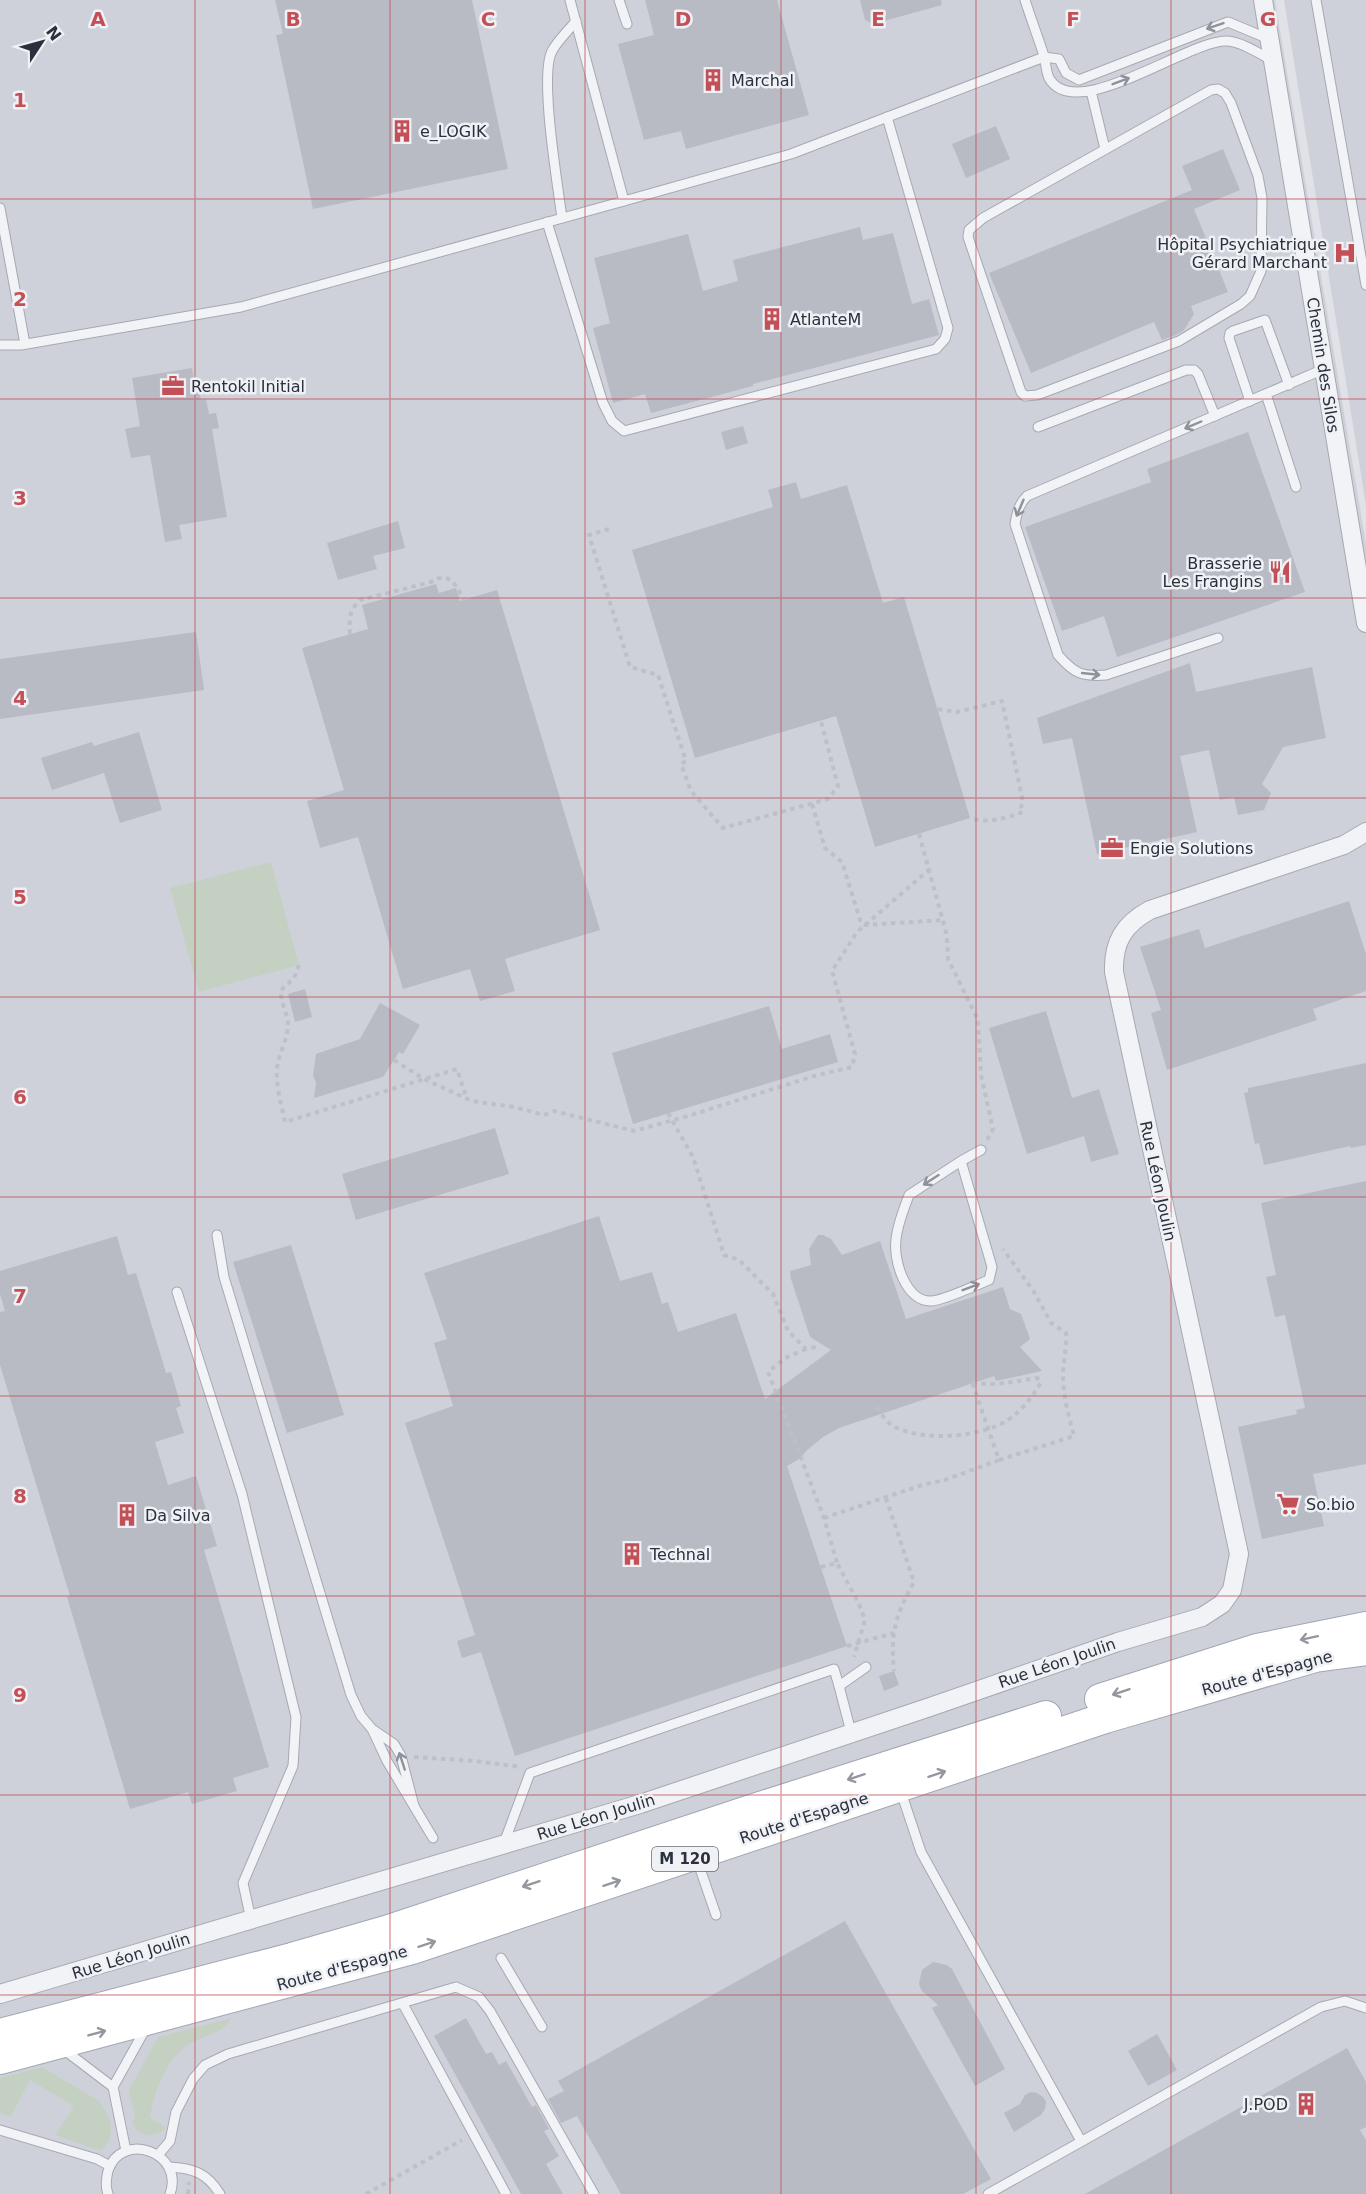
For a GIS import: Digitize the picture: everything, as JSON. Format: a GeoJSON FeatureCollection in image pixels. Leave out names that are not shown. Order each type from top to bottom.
{"type":"FeatureCollection","features":[{"type":"Feature","properties":{"kind":"main road","name":"Route d'Espagne"},"geometry":{"type":"LineString","coordinates":[[0,2034],[292,1958],[386,1931],[758,1808],[1257,1649],[1366,1627]]}},
{"type":"Feature","properties":{"kind":"main road","name":"Route d'Espagne"},"geometry":{"type":"LineString","coordinates":[[0,2059],[412,1949],[1105,1718],[1315,1657],[1366,1650]]}},
{"type":"Feature","properties":{"kind":"street","name":"Chemin des Silos"},"geometry":{"type":"LineString","coordinates":[[1263,0],[1366,623]]}},
{"type":"Feature","properties":{"kind":"street","name":"Rue Léon Joulin"},"geometry":{"type":"LineString","coordinates":[[0,1994],[640,1804],[1118,1642],[1202,1617],[1222,1604],[1232,1590],[1239,1554],[1114,972],[1113,954],[1117,942],[1134,918],[1150,910],[1344,845],[1366,832]]}},
{"type":"Feature","properties":{"kind":"street","name":"Rue Léon Joulin"},"geometry":{"type":"LineString","coordinates":[[1344,845],[1366,849]]}},
{"type":"Feature","properties":{"kind":"lane"},"geometry":{"type":"LineString","coordinates":[[570,0],[624,201]]}},
{"type":"Feature","properties":{"kind":"lane"},"geometry":{"type":"LineString","coordinates":[[620,0],[627,24]]}},
{"type":"Feature","properties":{"kind":"lane"},"geometry":{"type":"LineString","coordinates":[[1025,0],[1050,80],[1066,92],[1090,91],[1114,84],[1197,49],[1227,41],[1250,49],[1273,61]]}},
{"type":"Feature","properties":{"kind":"lane"},"geometry":{"type":"LineString","coordinates":[[1316,0],[1363,251],[1366,285]]}},
{"type":"Feature","properties":{"kind":"lane"},"geometry":{"type":"LineString","coordinates":[[562,218],[550,131],[548,74],[551,52],[576,21]]}},
{"type":"Feature","properties":{"kind":"lane"},"geometry":{"type":"LineString","coordinates":[[0,345],[23,344],[241,307],[791,154],[1044,57],[1059,58],[1066,73],[1079,80],[1228,22],[1269,39]]}},
{"type":"Feature","properties":{"kind":"lane"},"geometry":{"type":"LineString","coordinates":[[1218,89],[1224,93],[1231,103],[1261,188],[1261,271],[1250,296],[1241,304],[1179,341],[1037,395],[1025,396],[1021,392],[968,237],[969,230],[982,218],[1105,149],[1211,90],[1218,89]]}},
{"type":"Feature","properties":{"kind":"lane"},"geometry":{"type":"LineString","coordinates":[[1090,91],[1105,149]]}},
{"type":"Feature","properties":{"kind":"lane"},"geometry":{"type":"LineString","coordinates":[[547,222],[603,403],[612,421],[624,430],[936,349],[945,339],[948,328],[887,117]]}},
{"type":"Feature","properties":{"kind":"lane"},"geometry":{"type":"LineString","coordinates":[[0,208],[23,344]]}},
{"type":"Feature","properties":{"kind":"lane"},"geometry":{"type":"LineString","coordinates":[[1250,401],[1229,338],[1233,331],[1265,320],[1288,385]]}},
{"type":"Feature","properties":{"kind":"lane"},"geometry":{"type":"LineString","coordinates":[[0,352],[23,344]]}},
{"type":"Feature","properties":{"kind":"lane"},"geometry":{"type":"LineString","coordinates":[[1218,638],[1106,675],[1088,676],[1071,670],[1058,655],[1016,524],[1017,511],[1027,496],[1324,369]]}},
{"type":"Feature","properties":{"kind":"lane"},"geometry":{"type":"LineString","coordinates":[[1038,428],[1186,370],[1194,370],[1198,374],[1215,416]]}},
{"type":"Feature","properties":{"kind":"lane"},"geometry":{"type":"LineString","coordinates":[[1266,394],[1296,487]]}},
{"type":"Feature","properties":{"kind":"lane"},"geometry":{"type":"LineString","coordinates":[[960,1161],[992,1268],[989,1280],[934,1301],[922,1300],[909,1290],[900,1268],[895,1241],[909,1195],[960,1161],[981,1150]]}},
{"type":"Feature","properties":{"kind":"lane"},"geometry":{"type":"LineString","coordinates":[[217,1235],[225,1276],[351,1695],[361,1716],[372,1729],[387,1761],[434,1838]]}},
{"type":"Feature","properties":{"kind":"lane"},"geometry":{"type":"LineString","coordinates":[[177,1292],[242,1494],[296,1716],[293,1766],[243,1883],[251,1920]]}},
{"type":"Feature","properties":{"kind":"lane"},"geometry":{"type":"LineString","coordinates":[[839,1686],[866,1667]]}},
{"type":"Feature","properties":{"kind":"lane"},"geometry":{"type":"LineString","coordinates":[[503,1845],[530,1773],[834,1669],[851,1732]]}},
{"type":"Feature","properties":{"kind":"lane"},"geometry":{"type":"LineString","coordinates":[[372,1729],[394,1744],[401,1756],[414,1806]]}},
{"type":"Feature","properties":{"kind":"lane"},"geometry":{"type":"LineString","coordinates":[[899,1786],[921,1852],[1081,2141]]}},
{"type":"Feature","properties":{"kind":"lane"},"geometry":{"type":"LineString","coordinates":[[695,1855],[716,1915]]}},
{"type":"Feature","properties":{"kind":"lane"},"geometry":{"type":"LineString","coordinates":[[501,1958],[542,2027]]}},
{"type":"Feature","properties":{"kind":"lane"},"geometry":{"type":"LineString","coordinates":[[158,2155],[170,2141],[176,2112],[193,2079],[205,2065],[228,2054],[456,1987],[479,1997],[490,2011],[594,2194]]}},
{"type":"Feature","properties":{"kind":"lane"},"geometry":{"type":"LineString","coordinates":[[988,2194],[1321,2007],[1345,2001],[1366,2008]]}},
{"type":"Feature","properties":{"kind":"lane"},"geometry":{"type":"LineString","coordinates":[[403,2004],[506,2194]]}},
{"type":"Feature","properties":{"kind":"lane"},"geometry":{"type":"LineString","coordinates":[[126,2151],[113,2087],[152,2019]]}},
{"type":"Feature","properties":{"kind":"lane"},"geometry":{"type":"LineString","coordinates":[[56,2044],[113,2087]]}},
{"type":"Feature","properties":{"kind":"lane"},"geometry":{"type":"LineString","coordinates":[[0,2130],[97,2159],[110,2166]]}},
{"type":"Feature","properties":{"kind":"lane"},"geometry":{"type":"LineString","coordinates":[[108,2194],[106,2178],[110,2166],[126,2151],[143,2149],[158,2155],[169,2167],[172,2177],[170,2194]]}},
{"type":"Feature","properties":{"kind":"lane"},"geometry":{"type":"LineString","coordinates":[[169,2167],[187,2167],[212,2181],[220,2194]]}},
{"type":"Feature","properties":{"kind":"path"},"geometry":{"type":"LineString","coordinates":[[609,529],[589,535],[630,667],[658,675],[686,761],[681,764],[691,791],[723,828],[828,800],[838,786],[821,720]]}},
{"type":"Feature","properties":{"kind":"path"},"geometry":{"type":"LineString","coordinates":[[350,634],[349,618],[354,606],[360,600],[431,582],[439,577],[447,578],[456,584],[464,600]]}},
{"type":"Feature","properties":{"kind":"path"},"geometry":{"type":"LineString","coordinates":[[938,709],[957,712],[1002,701],[1023,801],[1021,807],[1023,812],[1005,818],[979,821],[970,818]]}},
{"type":"Feature","properties":{"kind":"path"},"geometry":{"type":"LineString","coordinates":[[812,804],[825,848],[842,861],[860,920],[864,925]]}},
{"type":"Feature","properties":{"kind":"path"},"geometry":{"type":"LineString","coordinates":[[919,834],[948,936],[948,959],[978,1020],[981,1075],[993,1129],[981,1150]]}},
{"type":"Feature","properties":{"kind":"path"},"geometry":{"type":"LineString","coordinates":[[394,1060],[424,1079],[472,1101],[514,1107],[544,1115],[554,1111],[634,1131],[814,1076],[852,1067],[855,1054],[832,971],[857,932],[930,869]]}},
{"type":"Feature","properties":{"kind":"path"},"geometry":{"type":"LineString","coordinates":[[864,925],[944,920]]}},
{"type":"Feature","properties":{"kind":"path"},"geometry":{"type":"LineString","coordinates":[[299,965],[294,978],[281,990],[280,1001],[289,1023],[278,1063],[278,1088],[285,1122],[457,1069],[467,1098]]}},
{"type":"Feature","properties":{"kind":"path"},"geometry":{"type":"LineString","coordinates":[[668,1113],[693,1157],[724,1255],[739,1260],[772,1294],[788,1330],[806,1349]]}},
{"type":"Feature","properties":{"kind":"path"},"geometry":{"type":"LineString","coordinates":[[824,1518],[1074,1436],[1068,1413],[1063,1375],[1066,1333],[1051,1323],[1034,1292],[1000,1245]]}},
{"type":"Feature","properties":{"kind":"path"},"geometry":{"type":"LineString","coordinates":[[820,1346],[785,1358],[768,1372],[824,1518],[837,1563],[860,1604],[865,1620],[859,1642]]}},
{"type":"Feature","properties":{"kind":"path"},"geometry":{"type":"LineString","coordinates":[[877,1407],[882,1417],[895,1427],[915,1434],[968,1434],[988,1430],[1006,1421],[1023,1408],[1041,1382],[1037,1378],[985,1385],[972,1382],[988,1430],[999,1460]]}},
{"type":"Feature","properties":{"kind":"path"},"geometry":{"type":"LineString","coordinates":[[886,1498],[914,1582],[899,1609],[894,1633],[894,1671]]}},
{"type":"Feature","properties":{"kind":"path"},"geometry":{"type":"LineString","coordinates":[[820,1567],[837,1563]]}},
{"type":"Feature","properties":{"kind":"path"},"geometry":{"type":"LineString","coordinates":[[847,1646],[894,1633]]}},
{"type":"Feature","properties":{"kind":"path"},"geometry":{"type":"LineString","coordinates":[[401,1756],[476,1761]]}},
{"type":"Feature","properties":{"kind":"path"},"geometry":{"type":"LineString","coordinates":[[366,2194],[463,2139],[471,2132]]}},
{"type":"Feature","properties":{"kind":"shaded area"},"geometry":{"type":"Polygon","coordinates":[[[0,0],[1275,0],[1366,544],[1366,2194],[0,2194],[0,0]]]}},
{"type":"Feature","properties":{"kind":"shaded area","name":"Hôpital Psychiatrique Gérard Marchant"},"geometry":{"type":"Polygon","coordinates":[[[1284,0],[1366,0],[1366,505],[1284,0]]]}},
{"type":"Feature","properties":{"kind":"green space"},"geometry":{"type":"Polygon","coordinates":[[[271,862],[299,965],[199,992],[170,888],[271,862]]]}},
{"type":"Feature","properties":{"kind":"green space"},"geometry":{"type":"Polygon","coordinates":[[[232,2018],[219,2031],[184,2048],[169,2064],[155,2096],[150,2117],[166,2128],[159,2133],[147,2136],[136,2130],[132,2121],[135,2117],[129,2090],[158,2037],[232,2018]]]}},
{"type":"Feature","properties":{"kind":"green space"},"geometry":{"type":"Polygon","coordinates":[[[42,2067],[99,2101],[110,2120],[111,2127],[109,2139],[101,2151],[55,2135],[74,2106],[30,2080],[11,2116],[0,2113],[0,2078],[42,2067]]]}},
{"type":"Feature","properties":{"kind":"building"},"geometry":{"type":"Polygon","coordinates":[[[275,0],[472,0],[508,169],[313,209],[276,35],[283,34],[275,0]]]}},
{"type":"Feature","properties":{"kind":"building","name":"Marchal"},"geometry":{"type":"Polygon","coordinates":[[[645,0],[777,0],[809,115],[686,149],[681,131],[644,140],[618,44],[654,35],[645,0]]]}},
{"type":"Feature","properties":{"kind":"building"},"geometry":{"type":"Polygon","coordinates":[[[860,0],[941,0],[942,5],[873,24],[865,20],[860,0]]]}},
{"type":"Feature","properties":{"kind":"building"},"geometry":{"type":"Polygon","coordinates":[[[996,126],[1010,159],[966,178],[952,144],[996,126]]]}},
{"type":"Feature","properties":{"kind":"building"},"geometry":{"type":"Polygon","coordinates":[[[1223,149],[1240,190],[1194,209],[1228,292],[1191,306],[1194,314],[1184,330],[1176,335],[1162,340],[1154,322],[1031,373],[989,273],[1192,190],[1182,166],[1223,149]]]}},
{"type":"Feature","properties":{"kind":"building","name":"AtlanteM"},"geometry":{"type":"Polygon","coordinates":[[[860,227],[863,240],[893,233],[912,304],[929,299],[939,335],[651,413],[645,394],[613,403],[593,328],[610,323],[594,258],[688,234],[703,291],[738,281],[733,260],[860,227]]]}},
{"type":"Feature","properties":{"kind":"building"},"geometry":{"type":"Polygon","coordinates":[[[192,368],[195,386],[198,385],[201,400],[206,399],[209,414],[216,413],[219,428],[212,429],[227,517],[179,525],[182,539],[165,542],[150,455],[131,458],[125,429],[140,426],[132,378],[192,368]]]}},
{"type":"Feature","properties":{"kind":"building"},"geometry":{"type":"Polygon","coordinates":[[[743,426],[748,443],[726,450],[721,432],[743,426]]]}},
{"type":"Feature","properties":{"kind":"building"},"geometry":{"type":"Polygon","coordinates":[[[1248,432],[1305,592],[1117,657],[1104,616],[1062,631],[1025,527],[1151,482],[1147,469],[1248,432]]]}},
{"type":"Feature","properties":{"kind":"building"},"geometry":{"type":"Polygon","coordinates":[[[796,482],[801,499],[847,485],[883,603],[904,597],[970,818],[875,847],[836,716],[695,758],[632,550],[773,507],[768,490],[796,482]]]}},
{"type":"Feature","properties":{"kind":"building"},"geometry":{"type":"Polygon","coordinates":[[[398,521],[405,548],[373,556],[377,569],[338,580],[327,543],[398,521]]]}},
{"type":"Feature","properties":{"kind":"building"},"geometry":{"type":"Polygon","coordinates":[[[436,584],[439,593],[456,588],[460,601],[497,590],[600,930],[505,959],[515,991],[480,1001],[470,969],[403,989],[358,837],[320,848],[307,801],[344,790],[302,648],[368,629],[362,605],[436,584]]]}},
{"type":"Feature","properties":{"kind":"building"},"geometry":{"type":"Polygon","coordinates":[[[196,632],[204,690],[0,719],[0,659],[196,632]]]}},
{"type":"Feature","properties":{"kind":"building"},"geometry":{"type":"Polygon","coordinates":[[[1190,663],[1196,692],[1312,667],[1326,738],[1283,747],[1262,784],[1271,793],[1264,810],[1238,815],[1234,797],[1220,800],[1209,750],[1180,756],[1197,832],[1097,854],[1072,738],[1043,744],[1037,718],[1190,663]]]}},
{"type":"Feature","properties":{"kind":"building"},"geometry":{"type":"Polygon","coordinates":[[[139,732],[162,810],[120,823],[104,773],[52,790],[41,758],[92,742],[94,746],[139,732]]]}},
{"type":"Feature","properties":{"kind":"building"},"geometry":{"type":"Polygon","coordinates":[[[1349,901],[1366,954],[1366,991],[1313,1009],[1317,1020],[1167,1070],[1151,1013],[1161,1010],[1140,947],[1199,929],[1205,948],[1349,901]]]}},
{"type":"Feature","properties":{"kind":"building"},"geometry":{"type":"Polygon","coordinates":[[[305,989],[312,1017],[295,1022],[288,994],[305,989]]]}},
{"type":"Feature","properties":{"kind":"building"},"geometry":{"type":"Polygon","coordinates":[[[380,1003],[420,1025],[403,1054],[399,1052],[383,1077],[314,1098],[316,1082],[313,1076],[316,1054],[360,1039],[380,1003]]]}},
{"type":"Feature","properties":{"kind":"building"},"geometry":{"type":"Polygon","coordinates":[[[769,1006],[782,1049],[830,1034],[838,1062],[633,1124],[612,1053],[769,1006]]]}},
{"type":"Feature","properties":{"kind":"building"},"geometry":{"type":"Polygon","coordinates":[[[1046,1011],[1072,1098],[1099,1089],[1119,1154],[1091,1162],[1084,1136],[1027,1154],[989,1028],[1046,1011]]]}},
{"type":"Feature","properties":{"kind":"building"},"geometry":{"type":"Polygon","coordinates":[[[1366,1063],[1366,1145],[1351,1148],[1350,1146],[1264,1165],[1259,1143],[1255,1144],[1244,1093],[1248,1092],[1248,1088],[1366,1063]]]}},
{"type":"Feature","properties":{"kind":"building"},"geometry":{"type":"Polygon","coordinates":[[[495,1128],[509,1174],[356,1220],[342,1174],[495,1128]]]}},
{"type":"Feature","properties":{"kind":"building"},"geometry":{"type":"Polygon","coordinates":[[[1366,1181],[1366,1464],[1313,1474],[1324,1526],[1262,1539],[1238,1427],[1297,1414],[1296,1410],[1305,1408],[1285,1315],[1275,1317],[1266,1277],[1276,1275],[1261,1203],[1366,1181]]]}},
{"type":"Feature","properties":{"kind":"building","name":"Technal"},"geometry":{"type":"Polygon","coordinates":[[[599,1216],[620,1281],[652,1272],[662,1304],[668,1302],[678,1332],[736,1313],[765,1399],[831,1350],[810,1337],[790,1271],[811,1265],[809,1249],[818,1235],[831,1239],[842,1255],[880,1241],[906,1319],[1003,1287],[1010,1309],[1021,1314],[1030,1339],[1020,1347],[1042,1371],[996,1381],[994,1376],[839,1428],[823,1437],[801,1458],[787,1466],[847,1646],[515,1756],[481,1652],[462,1658],[457,1641],[475,1635],[405,1423],[453,1406],[434,1343],[447,1339],[424,1273],[599,1216]]]}},
{"type":"Feature","properties":{"kind":"building","name":"Da Silva"},"geometry":{"type":"Polygon","coordinates":[[[117,1236],[128,1275],[136,1273],[166,1373],[171,1372],[181,1406],[176,1408],[184,1433],[155,1442],[168,1485],[196,1476],[217,1546],[204,1550],[269,1767],[233,1778],[237,1791],[192,1804],[188,1792],[130,1809],[67,1597],[70,1596],[0,1365],[0,1312],[5,1311],[0,1294],[0,1271],[117,1236]]]}},
{"type":"Feature","properties":{"kind":"building"},"geometry":{"type":"Polygon","coordinates":[[[291,1245],[344,1415],[287,1433],[233,1262],[291,1245]]]}},
{"type":"Feature","properties":{"kind":"building"},"geometry":{"type":"Polygon","coordinates":[[[894,1671],[899,1685],[884,1691],[879,1676],[894,1671]]]}},
{"type":"Feature","properties":{"kind":"building"},"geometry":{"type":"Polygon","coordinates":[[[845,1921],[991,2179],[963,2194],[621,2194],[577,2116],[561,2123],[548,2099],[564,2091],[558,2081],[845,1921]]]}},
{"type":"Feature","properties":{"kind":"building"},"geometry":{"type":"Polygon","coordinates":[[[933,1962],[947,1965],[952,1969],[1005,2069],[975,2086],[932,2008],[938,2005],[922,1991],[919,1984],[922,1970],[933,1962]]]}},
{"type":"Feature","properties":{"kind":"building"},"geometry":{"type":"Polygon","coordinates":[[[466,2018],[486,2054],[492,2052],[499,2065],[506,2061],[532,2107],[536,2105],[549,2129],[544,2131],[559,2156],[546,2164],[563,2194],[521,2194],[434,2036],[466,2018]]]}},
{"type":"Feature","properties":{"kind":"building"},"geometry":{"type":"Polygon","coordinates":[[[1157,2034],[1177,2070],[1148,2086],[1128,2051],[1157,2034]]]}},
{"type":"Feature","properties":{"kind":"building","name":"J.POD"},"geometry":{"type":"Polygon","coordinates":[[[1347,2048],[1366,2082],[1366,2127],[1360,2130],[1366,2140],[1366,2194],[1085,2194],[1347,2048]]]}},
{"type":"Feature","properties":{"kind":"building"},"geometry":{"type":"Polygon","coordinates":[[[1031,2092],[1043,2097],[1046,2102],[1045,2109],[1041,2115],[1014,2132],[1004,2113],[1020,2104],[1025,2095],[1031,2092]]]}},
{"type":"Feature","properties":{"kind":"place","name":"Marchal"},"geometry":{"type":"Point","coordinates":[713,80]}},
{"type":"Feature","properties":{"kind":"place","name":"e_LOGIK"},"geometry":{"type":"Point","coordinates":[402,131]}},
{"type":"Feature","properties":{"kind":"place","name":"Hôpital Psychiatrique Gérard Marchant"},"geometry":{"type":"Point","coordinates":[1345,253]}},
{"type":"Feature","properties":{"kind":"place","name":"AtlanteM"},"geometry":{"type":"Point","coordinates":[772,319]}},
{"type":"Feature","properties":{"kind":"place","name":"Rentokil Initial"},"geometry":{"type":"Point","coordinates":[173,386]}},
{"type":"Feature","properties":{"kind":"place","name":"Brasserie Les Frangins"},"geometry":{"type":"Point","coordinates":[1280,572]}},
{"type":"Feature","properties":{"kind":"place","name":"Engie Solutions"},"geometry":{"type":"Point","coordinates":[1112,848]}},
{"type":"Feature","properties":{"kind":"place","name":"So.bio"},"geometry":{"type":"Point","coordinates":[1288,1504]}},
{"type":"Feature","properties":{"kind":"place","name":"Da Silva"},"geometry":{"type":"Point","coordinates":[127,1515]}},
{"type":"Feature","properties":{"kind":"place","name":"Technal"},"geometry":{"type":"Point","coordinates":[632,1554]}},
{"type":"Feature","properties":{"kind":"place","name":"J.POD"},"geometry":{"type":"Point","coordinates":[1306,2104]}}]}
